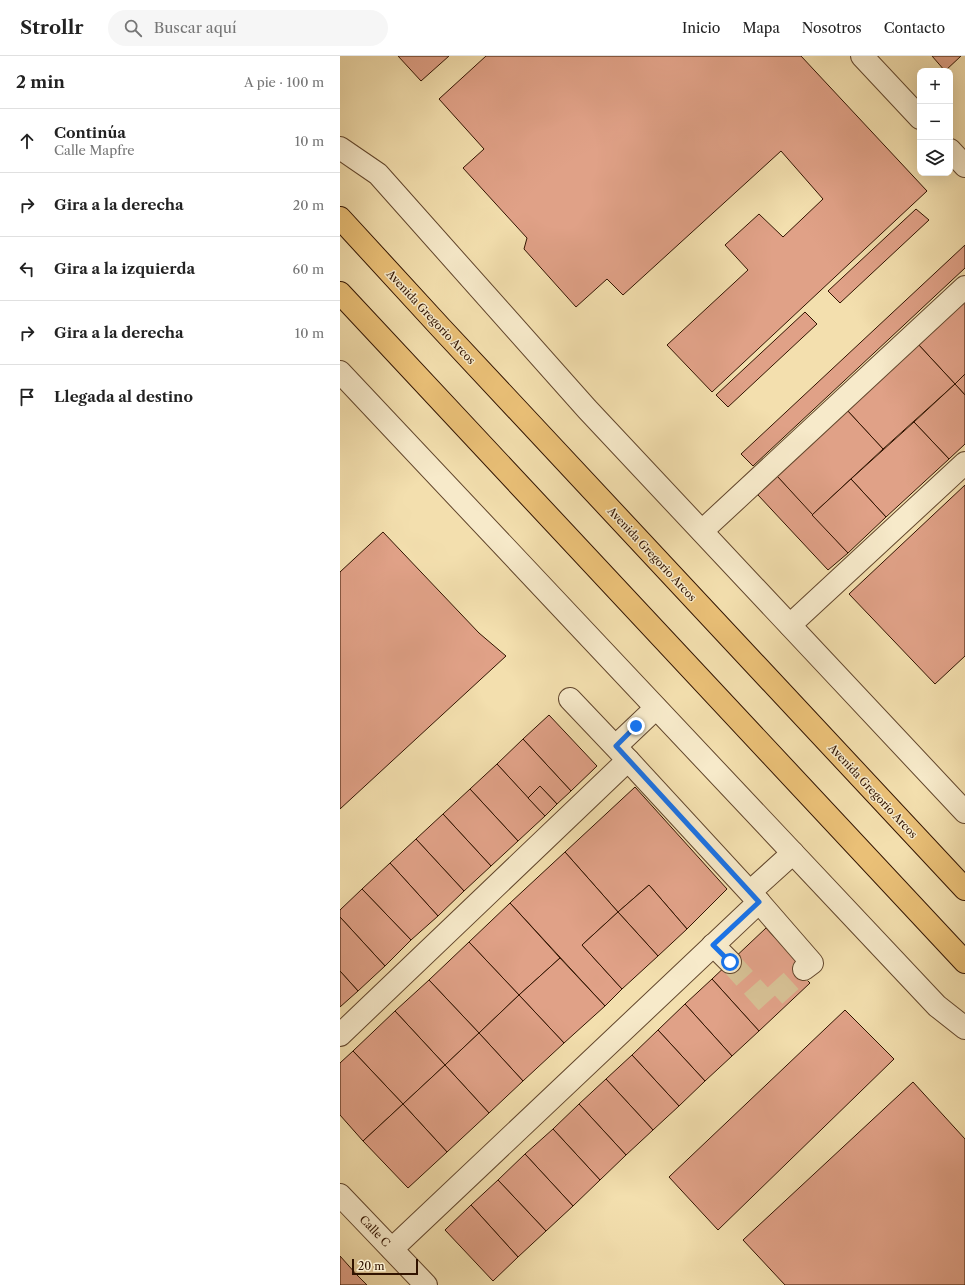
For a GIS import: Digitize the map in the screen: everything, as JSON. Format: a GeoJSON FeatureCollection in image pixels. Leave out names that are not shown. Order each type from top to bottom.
{"type":"FeatureCollection","features":[{"type":"Feature","properties":{"kind":"main road","name":"Avenida Gregorio Arcos"},"geometry":{"type":"LineString","coordinates":[[340,218],[440,328],[965,889]]}},
{"type":"Feature","properties":{"kind":"main road"},"geometry":{"type":"LineString","coordinates":[[340,292],[965,962]]}},
{"type":"Feature","properties":{"kind":"street"},"geometry":{"type":"LineString","coordinates":[[862,56],[917,115]]}},
{"type":"Feature","properties":{"kind":"street"},"geometry":{"type":"LineString","coordinates":[[340,148],[378,174],[587,409],[965,812]]}},
{"type":"Feature","properties":{"kind":"street"},"geometry":{"type":"LineString","coordinates":[[953,153],[965,166]]}},
{"type":"Feature","properties":{"kind":"street"},"geometry":{"type":"LineString","coordinates":[[702,531],[965,287]]}},
{"type":"Feature","properties":{"kind":"street"},"geometry":{"type":"LineString","coordinates":[[340,372],[937,1006],[965,1028]]}},
{"type":"Feature","properties":{"kind":"street"},"geometry":{"type":"LineString","coordinates":[[790,625],[965,463]]}},
{"type":"Feature","properties":{"kind":"street"},"geometry":{"type":"LineString","coordinates":[[570,699],[755,897],[812,963],[804,969]]}},
{"type":"Feature","properties":{"kind":"street"},"geometry":{"type":"LineString","coordinates":[[340,1035],[622,753],[656,708]]}},
{"type":"Feature","properties":{"kind":"street"},"geometry":{"type":"LineString","coordinates":[[392,1249],[713,945],[793,854]]}},
{"type":"Feature","properties":{"kind":"street"},"geometry":{"type":"LineString","coordinates":[[713,945],[730,962]]}},
{"type":"Feature","properties":{"kind":"street","name":"Calle C"},"geometry":{"type":"LineString","coordinates":[[340,1194],[426,1285]]}},
{"type":"Feature","properties":{"kind":"building"},"geometry":{"type":"Polygon","coordinates":[[[398,56],[449,56],[421,81],[398,56]]]}},
{"type":"Feature","properties":{"kind":"building"},"geometry":{"type":"Polygon","coordinates":[[[486,56],[801,56],[927,191],[712,392],[667,345],[748,270],[725,245],[759,214],[783,237],[823,199],[781,151],[623,295],[607,279],[576,307],[524,249],[527,238],[463,168],[484,149],[439,99],[486,56]]]}},
{"type":"Feature","properties":{"kind":"building"},"geometry":{"type":"Polygon","coordinates":[[[932,56],[961,56],[948,68],[942,68],[932,56]]]}},
{"type":"Feature","properties":{"kind":"building"},"geometry":{"type":"Polygon","coordinates":[[[916,209],[929,220],[840,303],[828,291],[916,209]]]}},
{"type":"Feature","properties":{"kind":"building"},"geometry":{"type":"Polygon","coordinates":[[[965,245],[965,268],[753,466],[741,454],[965,245]]]}},
{"type":"Feature","properties":{"kind":"building"},"geometry":{"type":"Polygon","coordinates":[[[965,298],[965,374],[955,384],[917,343],[965,298]]]}},
{"type":"Feature","properties":{"kind":"building"},"geometry":{"type":"Polygon","coordinates":[[[805,312],[817,324],[728,407],[716,395],[805,312]]]}},
{"type":"Feature","properties":{"kind":"building"},"geometry":{"type":"Polygon","coordinates":[[[917,343],[955,384],[883,449],[846,409],[917,343]]]}},
{"type":"Feature","properties":{"kind":"building"},"geometry":{"type":"Polygon","coordinates":[[[965,374],[965,395],[955,384],[965,374]]]}},
{"type":"Feature","properties":{"kind":"building"},"geometry":{"type":"Polygon","coordinates":[[[955,384],[965,395],[965,444],[949,459],[914,422],[955,384]]]}},
{"type":"Feature","properties":{"kind":"building"},"geometry":{"type":"Polygon","coordinates":[[[846,409],[883,449],[812,515],[777,476],[846,409]]]}},
{"type":"Feature","properties":{"kind":"building"},"geometry":{"type":"Polygon","coordinates":[[[914,422],[949,459],[886,517],[851,479],[914,422]]]}},
{"type":"Feature","properties":{"kind":"building"},"geometry":{"type":"Polygon","coordinates":[[[777,476],[848,553],[828,570],[758,495],[777,476]]]}},
{"type":"Feature","properties":{"kind":"building"},"geometry":{"type":"Polygon","coordinates":[[[851,479],[886,517],[848,553],[812,515],[851,479]]]}},
{"type":"Feature","properties":{"kind":"building"},"geometry":{"type":"Polygon","coordinates":[[[965,485],[965,656],[935,684],[849,594],[965,485]]]}},
{"type":"Feature","properties":{"kind":"building"},"geometry":{"type":"Polygon","coordinates":[[[383,532],[479,633],[506,656],[340,809],[340,572],[383,532]]]}},
{"type":"Feature","properties":{"kind":"building"},"geometry":{"type":"Polygon","coordinates":[[[549,715],[597,766],[571,791],[523,739],[549,715]]]}},
{"type":"Feature","properties":{"kind":"building"},"geometry":{"type":"Polygon","coordinates":[[[523,739],[571,791],[557,804],[540,786],[528,798],[497,764],[523,739]]]}},
{"type":"Feature","properties":{"kind":"building"},"geometry":{"type":"Polygon","coordinates":[[[497,764],[545,816],[518,841],[470,789],[497,764]]]}},
{"type":"Feature","properties":{"kind":"building"},"geometry":{"type":"Polygon","coordinates":[[[540,786],[557,804],[545,816],[528,798],[540,786]]]}},
{"type":"Feature","properties":{"kind":"building"},"geometry":{"type":"Polygon","coordinates":[[[635,787],[727,889],[687,929],[649,885],[618,912],[565,852],[635,787]]]}},
{"type":"Feature","properties":{"kind":"building"},"geometry":{"type":"Polygon","coordinates":[[[470,789],[518,841],[491,866],[443,814],[470,789]]]}},
{"type":"Feature","properties":{"kind":"building"},"geometry":{"type":"Polygon","coordinates":[[[443,814],[491,866],[464,891],[416,839],[443,814]]]}},
{"type":"Feature","properties":{"kind":"building"},"geometry":{"type":"Polygon","coordinates":[[[416,839],[464,891],[438,916],[390,863],[416,839]]]}},
{"type":"Feature","properties":{"kind":"building"},"geometry":{"type":"Polygon","coordinates":[[[565,852],[618,912],[582,945],[622,989],[605,1006],[510,903],[565,852]]]}},
{"type":"Feature","properties":{"kind":"building"},"geometry":{"type":"Polygon","coordinates":[[[390,863],[438,916],[411,940],[362,889],[390,863]]]}},
{"type":"Feature","properties":{"kind":"building"},"geometry":{"type":"Polygon","coordinates":[[[649,885],[687,929],[658,956],[618,912],[649,885]]]}},
{"type":"Feature","properties":{"kind":"building"},"geometry":{"type":"Polygon","coordinates":[[[362,889],[411,940],[385,966],[340,917],[340,910],[362,889]]]}},
{"type":"Feature","properties":{"kind":"building"},"geometry":{"type":"Polygon","coordinates":[[[510,903],[560,958],[519,995],[469,942],[510,903]]]}},
{"type":"Feature","properties":{"kind":"building"},"geometry":{"type":"Polygon","coordinates":[[[618,912],[658,956],[622,989],[582,945],[618,912]]]}},
{"type":"Feature","properties":{"kind":"building"},"geometry":{"type":"Polygon","coordinates":[[[340,917],[385,966],[358,991],[340,971],[340,917]]]}},
{"type":"Feature","properties":{"kind":"building"},"geometry":{"type":"Polygon","coordinates":[[[766,928],[805,970],[801,974],[810,983],[759,1031],[712,979],[766,928]]]}},
{"type":"Feature","properties":{"kind":"building"},"geometry":{"type":"Polygon","coordinates":[[[469,942],[519,995],[479,1033],[429,980],[469,942]]]}},
{"type":"Feature","properties":{"kind":"building"},"geometry":{"type":"Polygon","coordinates":[[[560,958],[605,1006],[564,1043],[519,995],[560,958]]]}},
{"type":"Feature","properties":{"kind":"building"},"geometry":{"type":"Polygon","coordinates":[[[340,971],[358,991],[340,1007],[340,971]]]}},
{"type":"Feature","properties":{"kind":"building"},"geometry":{"type":"Polygon","coordinates":[[[712,979],[759,1031],[732,1056],[685,1004],[712,979]]]}},
{"type":"Feature","properties":{"kind":"building"},"geometry":{"type":"Polygon","coordinates":[[[429,980],[479,1033],[445,1065],[395,1011],[429,980]]]}},
{"type":"Feature","properties":{"kind":"building"},"geometry":{"type":"Polygon","coordinates":[[[519,995],[564,1043],[523,1081],[479,1033],[519,995]]]}},
{"type":"Feature","properties":{"kind":"building"},"geometry":{"type":"Polygon","coordinates":[[[685,1004],[732,1056],[705,1081],[658,1030],[685,1004]]]}},
{"type":"Feature","properties":{"kind":"building"},"geometry":{"type":"Polygon","coordinates":[[[845,1010],[894,1059],[718,1230],[669,1177],[845,1010]]]}},
{"type":"Feature","properties":{"kind":"building"},"geometry":{"type":"Polygon","coordinates":[[[395,1011],[445,1065],[403,1104],[353,1051],[395,1011]]]}},
{"type":"Feature","properties":{"kind":"building"},"geometry":{"type":"Polygon","coordinates":[[[658,1030],[705,1081],[679,1106],[632,1055],[658,1030]]]}},
{"type":"Feature","properties":{"kind":"building"},"geometry":{"type":"Polygon","coordinates":[[[479,1033],[523,1081],[489,1113],[445,1065],[479,1033]]]}},
{"type":"Feature","properties":{"kind":"building"},"geometry":{"type":"Polygon","coordinates":[[[353,1051],[403,1104],[363,1141],[340,1115],[340,1063],[353,1051]]]}},
{"type":"Feature","properties":{"kind":"building"},"geometry":{"type":"Polygon","coordinates":[[[632,1055],[679,1106],[653,1130],[606,1079],[632,1055]]]}},
{"type":"Feature","properties":{"kind":"building"},"geometry":{"type":"Polygon","coordinates":[[[445,1065],[489,1113],[447,1152],[403,1104],[445,1065]]]}},
{"type":"Feature","properties":{"kind":"building"},"geometry":{"type":"Polygon","coordinates":[[[606,1079],[653,1130],[626,1155],[579,1104],[606,1079]]]}},
{"type":"Feature","properties":{"kind":"building"},"geometry":{"type":"Polygon","coordinates":[[[913,1082],[965,1139],[965,1285],[785,1285],[743,1240],[913,1082]]]}},
{"type":"Feature","properties":{"kind":"building"},"geometry":{"type":"Polygon","coordinates":[[[403,1104],[447,1152],[408,1188],[363,1141],[403,1104]]]}},
{"type":"Feature","properties":{"kind":"building"},"geometry":{"type":"Polygon","coordinates":[[[579,1104],[626,1155],[600,1180],[553,1129],[579,1104]]]}},
{"type":"Feature","properties":{"kind":"building"},"geometry":{"type":"Polygon","coordinates":[[[553,1129],[600,1180],[573,1206],[525,1154],[553,1129]]]}},
{"type":"Feature","properties":{"kind":"building"},"geometry":{"type":"Polygon","coordinates":[[[525,1154],[573,1206],[546,1231],[498,1180],[525,1154]]]}},
{"type":"Feature","properties":{"kind":"building"},"geometry":{"type":"Polygon","coordinates":[[[498,1180],[546,1231],[518,1257],[471,1205],[498,1180]]]}},
{"type":"Feature","properties":{"kind":"building"},"geometry":{"type":"Polygon","coordinates":[[[471,1205],[518,1257],[493,1281],[445,1230],[471,1205]]]}},
{"type":"Feature","properties":{"kind":"building"},"geometry":{"type":"Polygon","coordinates":[[[340,1256],[357,1275],[367,1285],[340,1285],[340,1256]]]}},
{"type":"Feature","properties":{"kind":"tunnel"},"geometry":{"type":"LineString","coordinates":[[730,962],[767,1003],[804,969]]}},
{"type":"Feature","properties":{"kind":"route"},"geometry":{"type":"LineString","coordinates":[[636,726],[616,746],[751,891],[759,902],[713,945],[730,962]]}}]}
